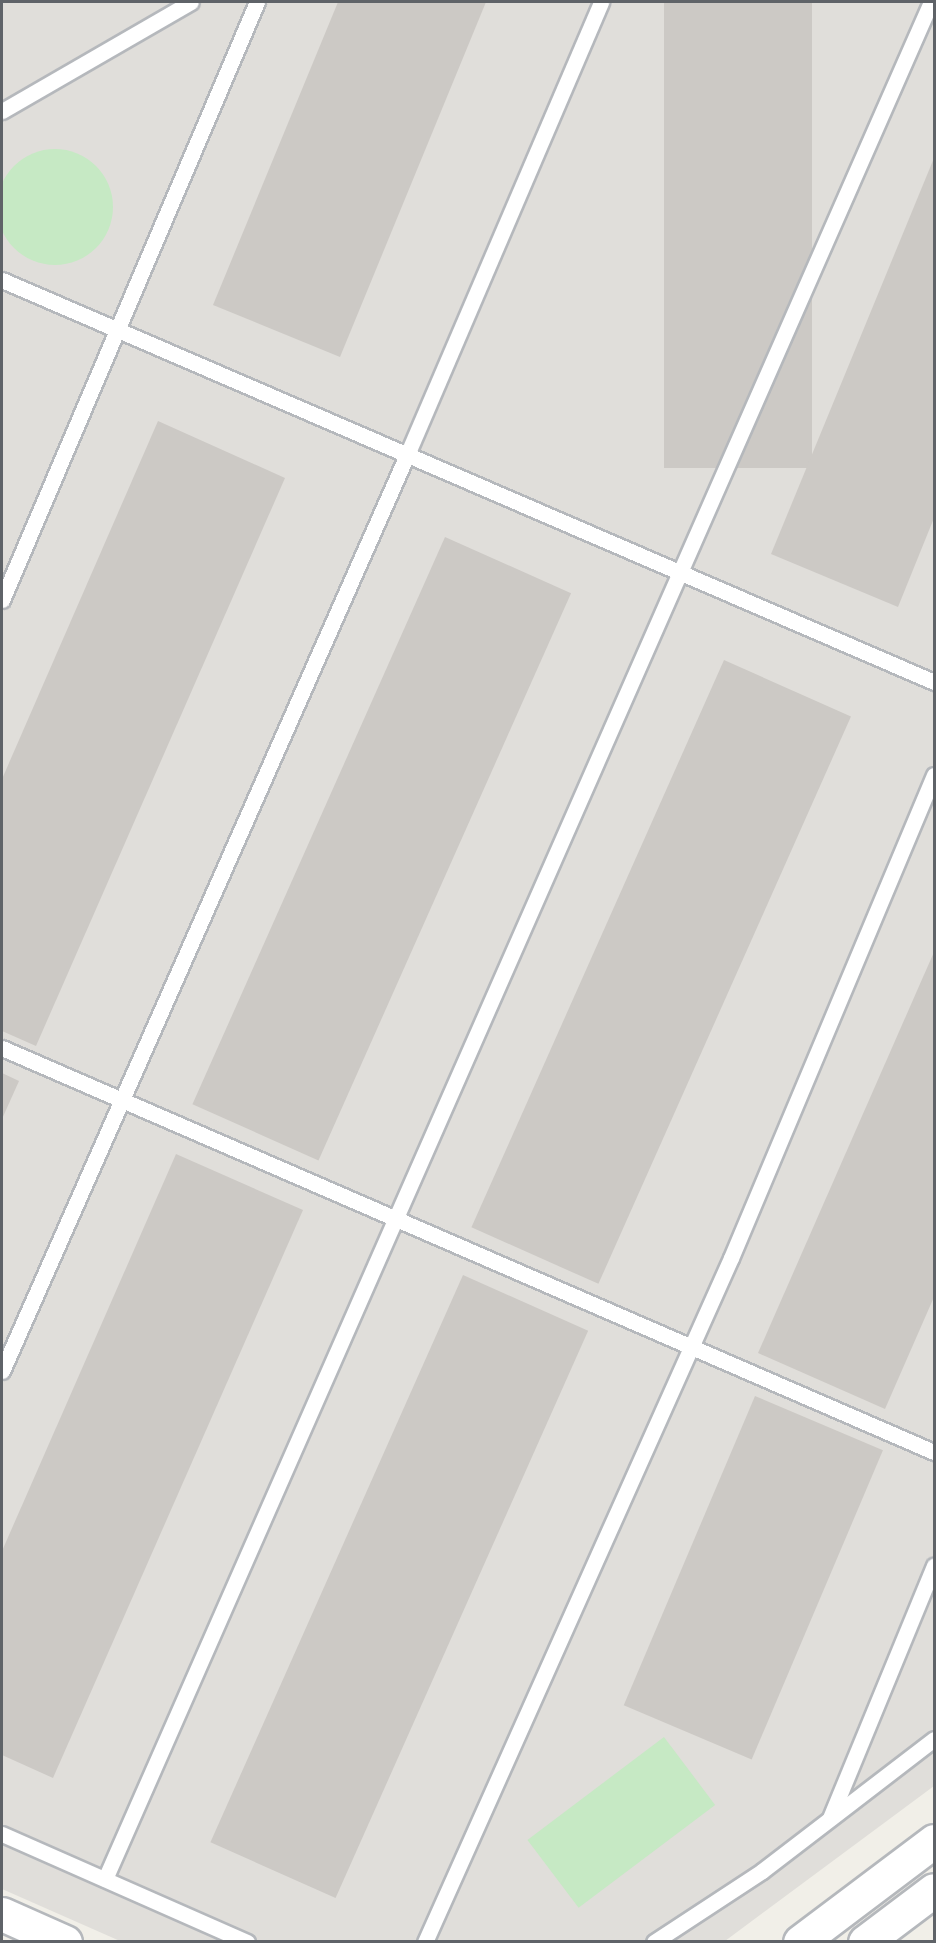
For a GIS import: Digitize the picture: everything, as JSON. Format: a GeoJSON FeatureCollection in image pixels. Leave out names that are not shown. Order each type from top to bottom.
{"type":"FeatureCollection","features":[{"type":"Feature","properties":{"kind":"street"},"geometry":{"type":"LineString","coordinates":[[800,1941],[934,1842]]}},
{"type":"Feature","properties":{"kind":"street"},"geometry":{"type":"LineString","coordinates":[[865,1941],[934,1890]]}},
{"type":"Feature","properties":{"kind":"street"},"geometry":{"type":"LineString","coordinates":[[2,1914],[65,1941]]}},
{"type":"Feature","properties":{"kind":"lane"},"geometry":{"type":"LineString","coordinates":[[2,111],[191,2]]}},
{"type":"Feature","properties":{"kind":"lane"},"geometry":{"type":"LineString","coordinates":[[2,600],[257,2]]}},
{"type":"Feature","properties":{"kind":"lane"},"geometry":{"type":"LineString","coordinates":[[2,1371],[407,455],[601,2]]}},
{"type":"Feature","properties":{"kind":"lane"},"geometry":{"type":"LineString","coordinates":[[105,1879],[683,574],[932,2]]}},
{"type":"Feature","properties":{"kind":"lane"},"geometry":{"type":"LineString","coordinates":[[2,280],[934,682]]}},
{"type":"Feature","properties":{"kind":"lane"},"geometry":{"type":"LineString","coordinates":[[425,1941],[691,1347],[934,775]]}},
{"type":"Feature","properties":{"kind":"lane"},"geometry":{"type":"LineString","coordinates":[[2,1048],[122,1098],[396,1221],[934,1452]]}},
{"type":"Feature","properties":{"kind":"lane"},"geometry":{"type":"LineString","coordinates":[[830,1819],[934,1566]]}},
{"type":"Feature","properties":{"kind":"lane"},"geometry":{"type":"LineString","coordinates":[[654,1941],[830,1819],[934,1739]]}},
{"type":"Feature","properties":{"kind":"lane"},"geometry":{"type":"LineString","coordinates":[[2,1834],[247,1941]]}},
{"type":"Feature","properties":{"kind":"shaded area"},"geometry":{"type":"Polygon","coordinates":[[[2,2],[934,2],[934,1786],[725,1941],[120,1941],[2,1889],[2,2]]]}},
{"type":"Feature","properties":{"kind":"green space"},"geometry":{"type":"Polygon","coordinates":[[[55,149],[77,154],[96,166],[108,185],[113,207],[108,229],[96,248],[77,260],[55,265],[33,260],[14,248],[2,229],[-3,207],[2,185],[14,166],[33,154],[55,149]]]}},
{"type":"Feature","properties":{"kind":"green space"},"geometry":{"type":"Polygon","coordinates":[[[664,1737],[715,1805],[579,1908],[527,1840],[664,1737]]]}},
{"type":"Feature","properties":{"kind":"building"},"geometry":{"type":"Polygon","coordinates":[[[338,2],[486,2],[340,357],[213,305],[338,2]]]}},
{"type":"Feature","properties":{"kind":"building"},"geometry":{"type":"Polygon","coordinates":[[[664,2],[812,2],[812,468],[664,468],[664,2]]]}},
{"type":"Feature","properties":{"kind":"building"},"geometry":{"type":"Polygon","coordinates":[[[934,158],[934,518],[898,607],[771,554],[934,158]]]}},
{"type":"Feature","properties":{"kind":"building"},"geometry":{"type":"Polygon","coordinates":[[[158,421],[285,478],[36,1046],[2,1031],[2,779],[158,421]]]}},
{"type":"Feature","properties":{"kind":"building"},"geometry":{"type":"Polygon","coordinates":[[[445,537],[571,593],[318,1160],[192,1104],[445,537]]]}},
{"type":"Feature","properties":{"kind":"building"},"geometry":{"type":"Polygon","coordinates":[[[724,660],[851,717],[598,1284],[471,1227],[724,660]]]}},
{"type":"Feature","properties":{"kind":"building"},"geometry":{"type":"Polygon","coordinates":[[[934,952],[934,1297],[885,1409],[758,1353],[934,952]]]}},
{"type":"Feature","properties":{"kind":"building"},"geometry":{"type":"Polygon","coordinates":[[[2,1073],[19,1081],[2,1119],[2,1073]]]}},
{"type":"Feature","properties":{"kind":"building"},"geometry":{"type":"Polygon","coordinates":[[[176,1154],[303,1210],[53,1778],[2,1755],[2,1551],[176,1154]]]}},
{"type":"Feature","properties":{"kind":"building"},"geometry":{"type":"Polygon","coordinates":[[[463,1275],[588,1331],[336,1898],[210,1842],[463,1275]]]}},
{"type":"Feature","properties":{"kind":"building"},"geometry":{"type":"Polygon","coordinates":[[[755,1396],[883,1450],[752,1760],[624,1705],[755,1396]]]}}]}
